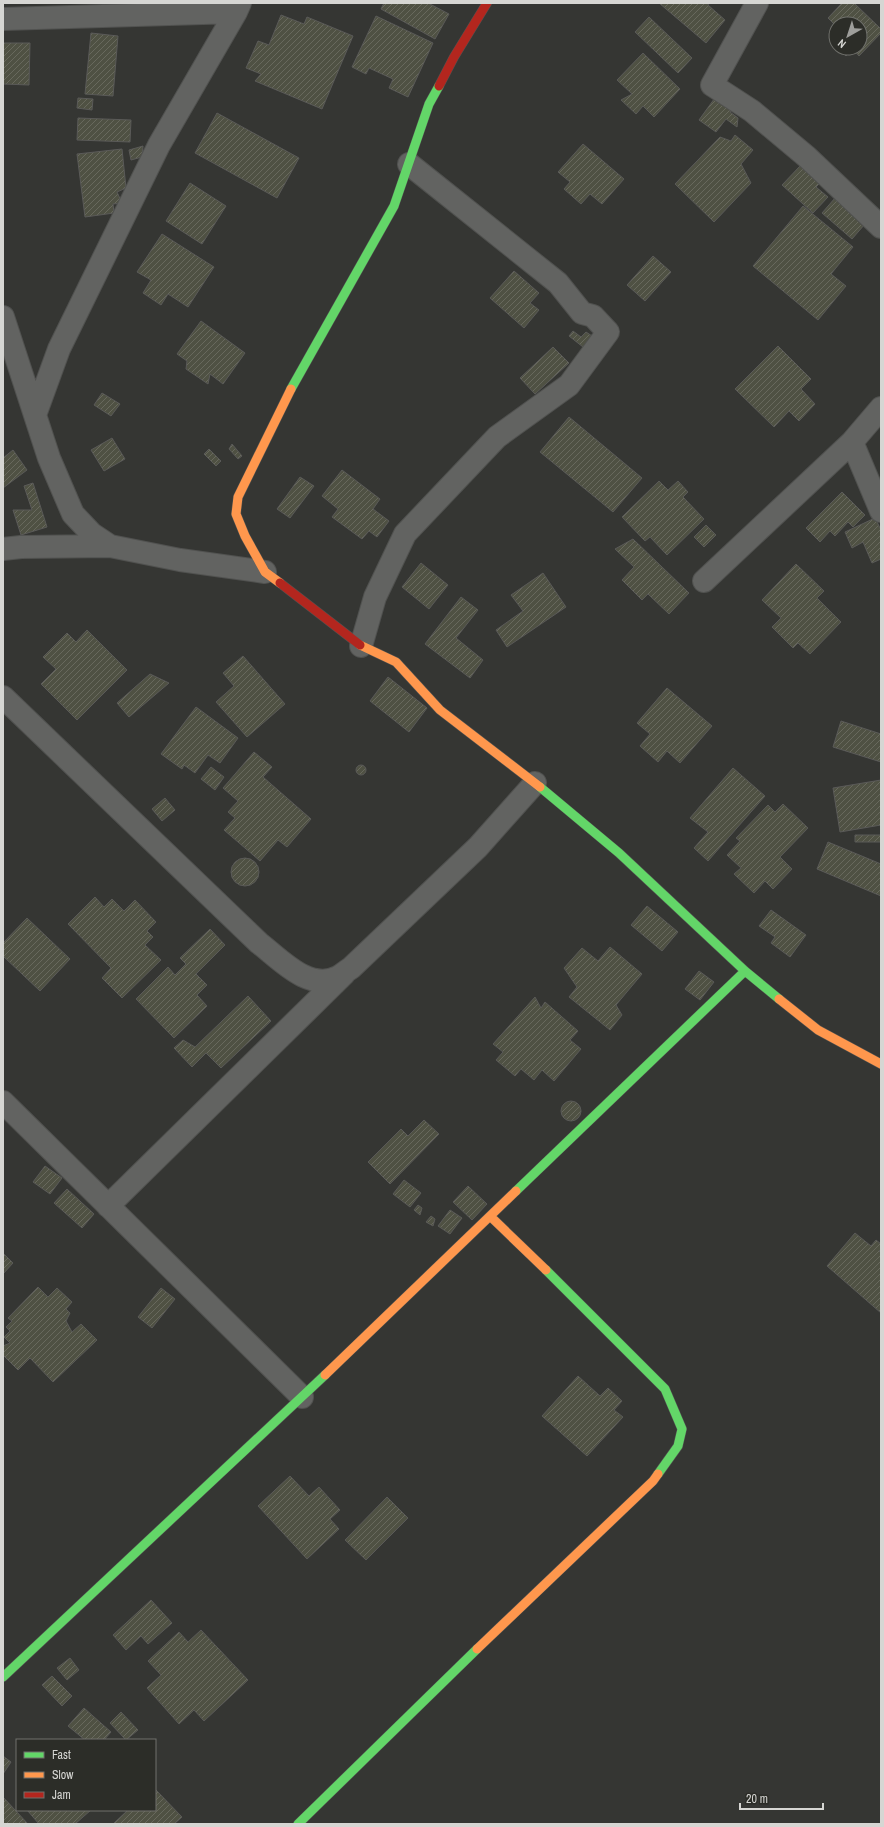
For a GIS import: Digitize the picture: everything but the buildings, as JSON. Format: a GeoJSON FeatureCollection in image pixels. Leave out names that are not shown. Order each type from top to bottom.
{"type":"FeatureCollection","features":[{"type":"Feature","properties":{"kind":"street"},"geometry":{"type":"LineString","coordinates":[[487,3],[454,57],[429,104],[394,206],[296,380],[238,497],[236,514],[245,536],[266,572],[361,646],[396,662],[440,710],[535,783],[619,853],[745,971],[818,1030],[881,1064]]}},
{"type":"Feature","properties":{"kind":"street"},"geometry":{"type":"LineString","coordinates":[[757,3],[712,85],[752,111],[807,157],[881,227]]}},
{"type":"Feature","properties":{"kind":"street"},"geometry":{"type":"LineString","coordinates":[[3,19],[238,8]]}},
{"type":"Feature","properties":{"kind":"street"},"geometry":{"type":"LineString","coordinates":[[35,416],[59,349],[156,152],[238,8]]}},
{"type":"Feature","properties":{"kind":"street"},"geometry":{"type":"LineString","coordinates":[[361,646],[375,597],[405,534],[497,437],[569,385],[608,332],[592,316],[582,313],[558,283],[409,164]]}},
{"type":"Feature","properties":{"kind":"street"},"geometry":{"type":"LineString","coordinates":[[3,317],[49,458],[74,514],[92,534],[110,546]]}},
{"type":"Feature","properties":{"kind":"street"},"geometry":{"type":"LineString","coordinates":[[704,581],[852,442],[881,408]]}},
{"type":"Feature","properties":{"kind":"street"},"geometry":{"type":"LineString","coordinates":[[852,442],[881,511]]}},
{"type":"Feature","properties":{"kind":"street"},"geometry":{"type":"LineString","coordinates":[[3,549],[21,547],[110,546],[180,560],[266,572]]}},
{"type":"Feature","properties":{"kind":"street"},"geometry":{"type":"LineString","coordinates":[[3,697],[259,943],[292,969],[312,980],[318,980],[337,977],[351,968]]}},
{"type":"Feature","properties":{"kind":"street"},"geometry":{"type":"LineString","coordinates":[[108,1206],[478,846],[535,783]]}},
{"type":"Feature","properties":{"kind":"street"},"geometry":{"type":"LineString","coordinates":[[3,1676],[302,1397],[491,1217],[745,971]]}},
{"type":"Feature","properties":{"kind":"street"},"geometry":{"type":"LineString","coordinates":[[3,1102],[302,1397]]}},
{"type":"Feature","properties":{"kind":"street"},"geometry":{"type":"LineString","coordinates":[[298,1824],[436,1688],[653,1481],[678,1446],[682,1429],[665,1389],[583,1305],[491,1217]]}},
{"type":"Feature","properties":{"kind":"traffic: fast"},"geometry":{"type":"LineString","coordinates":[[291,389],[394,206],[429,104],[439,86]]}},
{"type":"Feature","properties":{"kind":"traffic: fast"},"geometry":{"type":"LineString","coordinates":[[540,787],[619,853],[745,971],[779,999]]}},
{"type":"Feature","properties":{"kind":"traffic: fast"},"geometry":{"type":"LineString","coordinates":[[516,1191],[745,971]]}},
{"type":"Feature","properties":{"kind":"traffic: fast"},"geometry":{"type":"LineString","coordinates":[[546,1270],[665,1389],[682,1429],[678,1446],[658,1474]]}},
{"type":"Feature","properties":{"kind":"traffic: fast"},"geometry":{"type":"LineString","coordinates":[[3,1677],[325,1375]]}},
{"type":"Feature","properties":{"kind":"traffic: fast"},"geometry":{"type":"LineString","coordinates":[[298,1824],[477,1649]]}},
{"type":"Feature","properties":{"kind":"traffic: slow"},"geometry":{"type":"LineString","coordinates":[[280,583],[265,572],[245,536],[236,514],[238,497],[291,389]]}},
{"type":"Feature","properties":{"kind":"traffic: slow"},"geometry":{"type":"LineString","coordinates":[[360,645],[396,662],[440,710],[540,787]]}},
{"type":"Feature","properties":{"kind":"traffic: slow"},"geometry":{"type":"LineString","coordinates":[[779,999],[818,1030],[881,1064]]}},
{"type":"Feature","properties":{"kind":"traffic: slow"},"geometry":{"type":"LineString","coordinates":[[325,1375],[516,1191]]}},
{"type":"Feature","properties":{"kind":"traffic: slow"},"geometry":{"type":"LineString","coordinates":[[491,1217],[546,1270]]}},
{"type":"Feature","properties":{"kind":"traffic: slow"},"geometry":{"type":"LineString","coordinates":[[477,1649],[653,1481],[658,1474]]}},
{"type":"Feature","properties":{"kind":"traffic: jam"},"geometry":{"type":"LineString","coordinates":[[439,86],[454,57],[487,3]]}},
{"type":"Feature","properties":{"kind":"traffic: jam"},"geometry":{"type":"LineString","coordinates":[[280,583],[360,645]]}}]}
